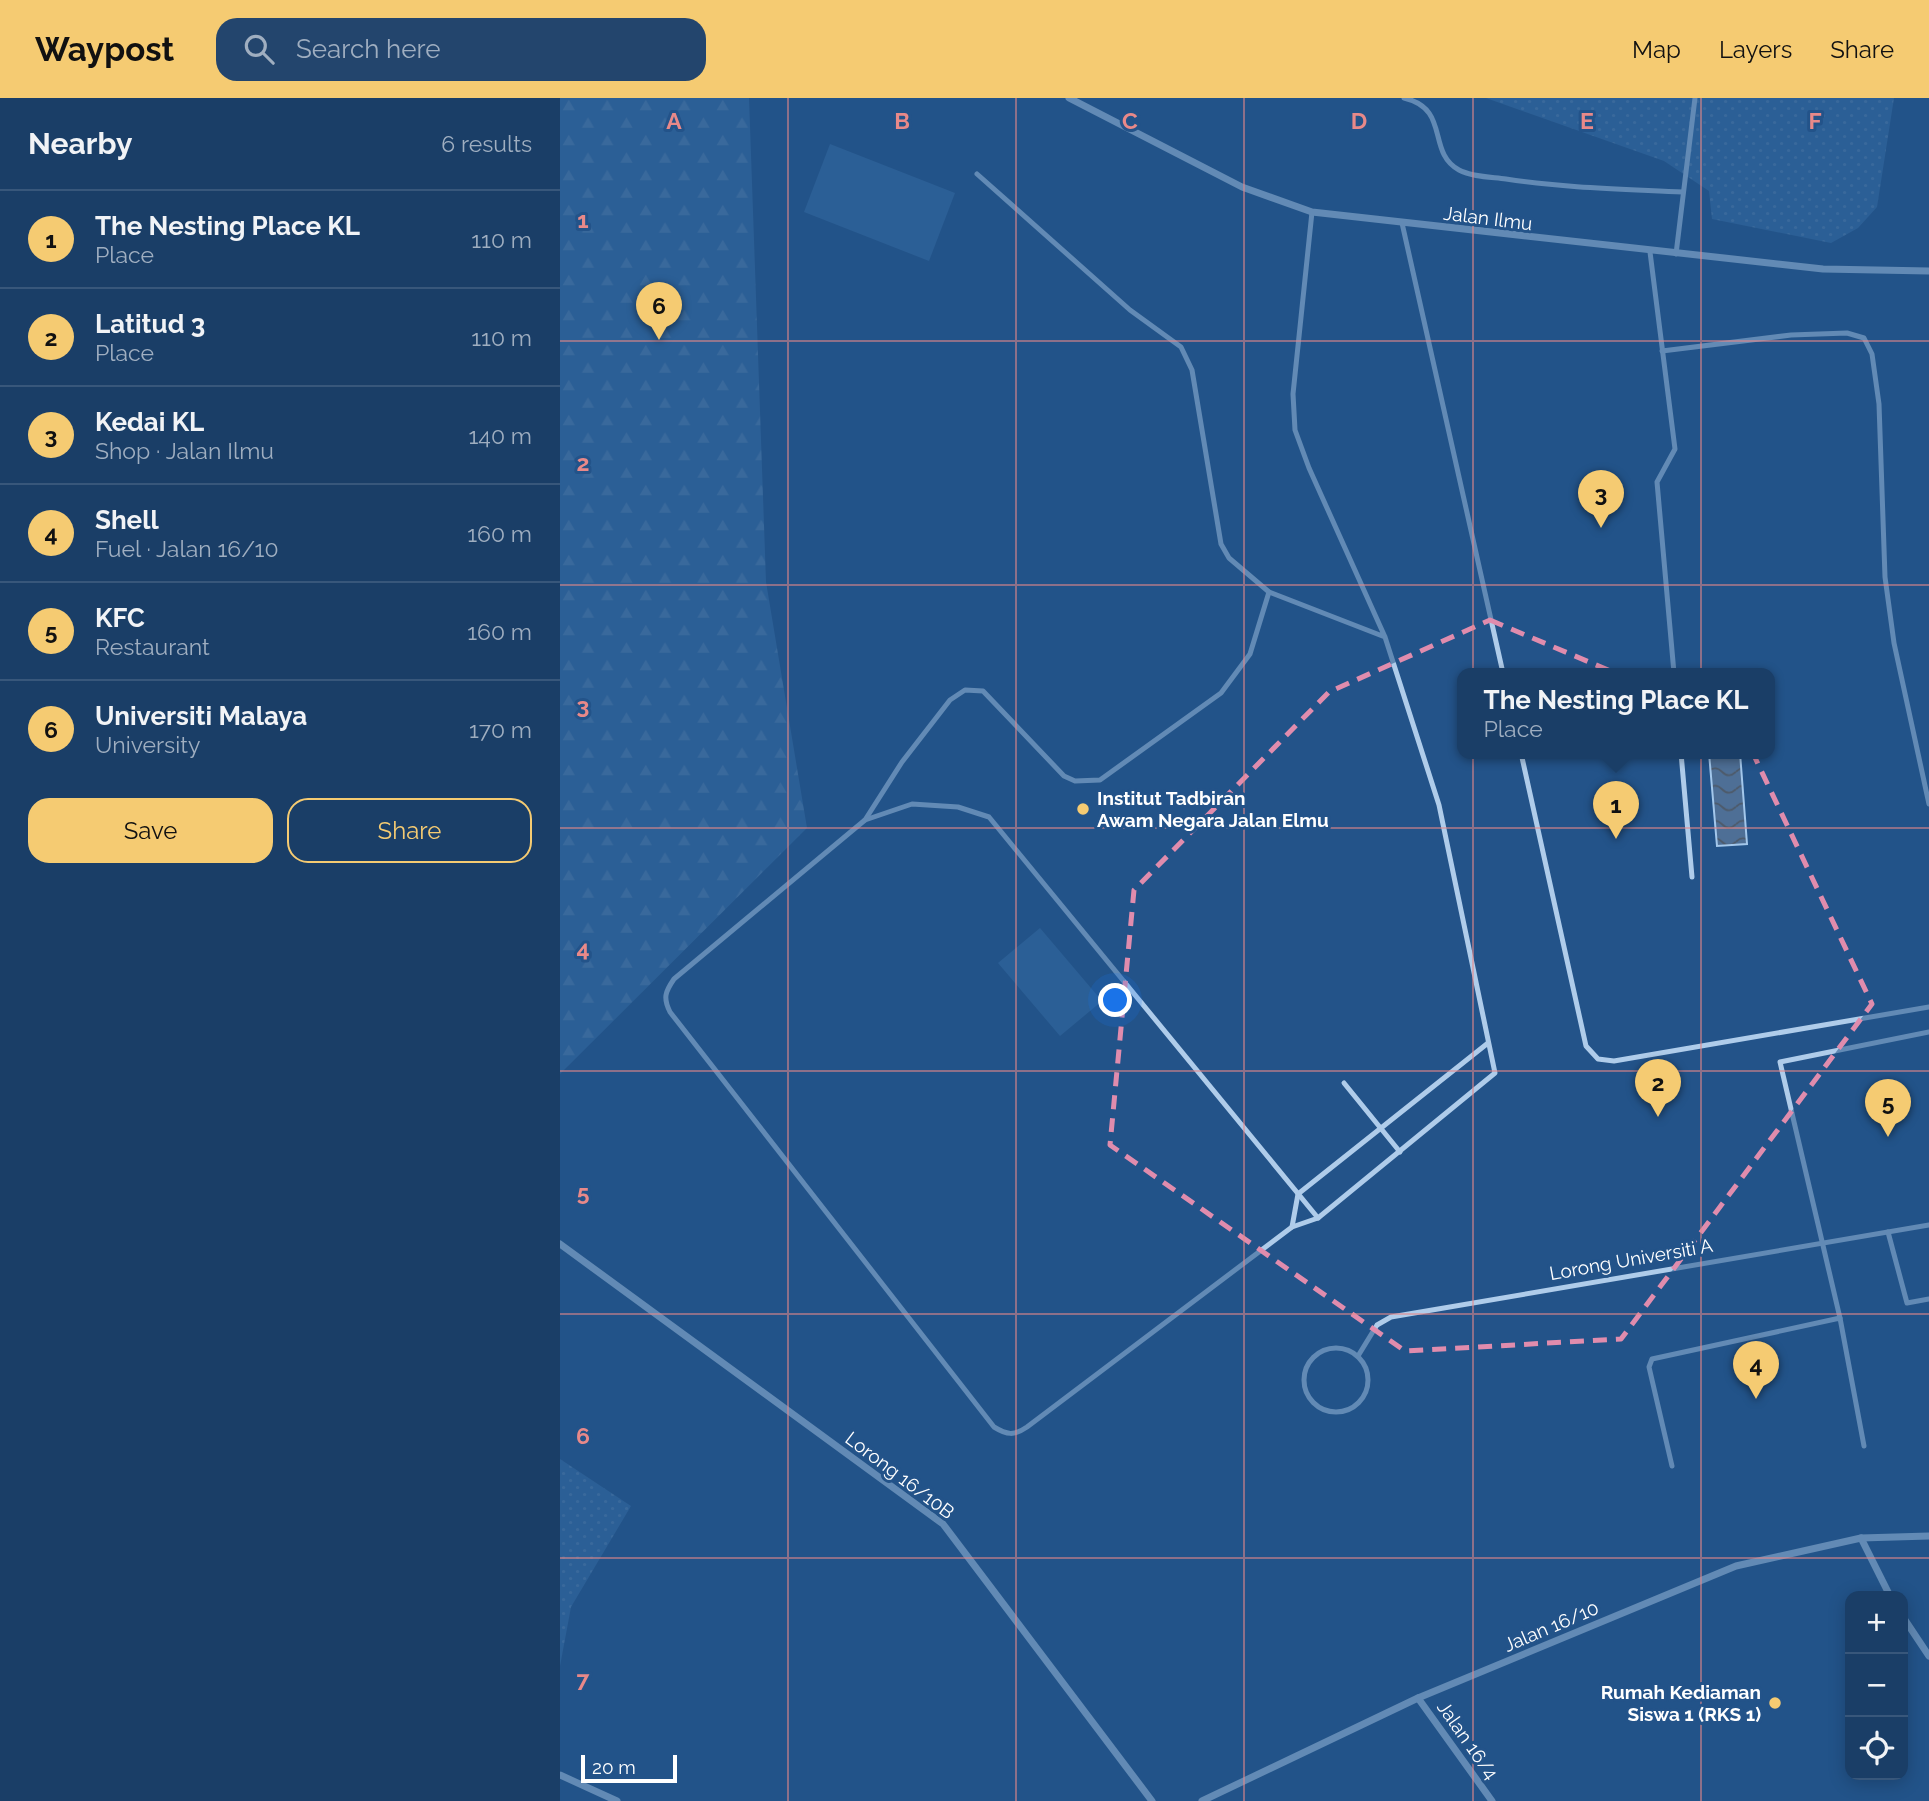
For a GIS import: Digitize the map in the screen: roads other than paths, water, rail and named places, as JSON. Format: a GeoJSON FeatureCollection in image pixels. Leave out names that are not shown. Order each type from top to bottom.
{"type":"FeatureCollection","features":[{"type":"Feature","properties":{"kind":"street","name":"Jalan Ilmu"},"geometry":{"type":"LineString","coordinates":[[1069,98],[1242,187],[1312,212],[1823,269],[1929,271]]}},
{"type":"Feature","properties":{"kind":"street","name":"Lorong 16/10B"},"geometry":{"type":"LineString","coordinates":[[560,1244],[943,1524],[1152,1801]]}},
{"type":"Feature","properties":{"kind":"street","name":"Jalan 16/10"},"geometry":{"type":"LineString","coordinates":[[1202,1801],[1418,1698],[1735,1566],[1861,1538],[1929,1535]]}},
{"type":"Feature","properties":{"kind":"street"},"geometry":{"type":"LineString","coordinates":[[1861,1538],[1888,1591]]}},
{"type":"Feature","properties":{"kind":"street"},"geometry":{"type":"LineString","coordinates":[[1908,1624],[1929,1656]]}},
{"type":"Feature","properties":{"kind":"street","name":"Jalan 16/4"},"geometry":{"type":"LineString","coordinates":[[1418,1698],[1492,1801]]}},
{"type":"Feature","properties":{"kind":"street"},"geometry":{"type":"LineString","coordinates":[[560,1775],[617,1801]]}},
{"type":"Feature","properties":{"kind":"lane"},"geometry":{"type":"LineString","coordinates":[[1404,98],[1427,109],[1436,125],[1450,164],[1467,173],[1555,186],[1683,192]]}},
{"type":"Feature","properties":{"kind":"lane"},"geometry":{"type":"LineString","coordinates":[[1676,254],[1695,98]]}},
{"type":"Feature","properties":{"kind":"lane"},"geometry":{"type":"LineString","coordinates":[[977,174],[1130,310],[1186,354],[1192,370],[1221,544],[1229,558],[1269,592],[1385,637]]}},
{"type":"Feature","properties":{"kind":"lane"},"geometry":{"type":"LineString","coordinates":[[1269,592],[1250,653],[1221,693],[1111,774],[1087,782],[1064,776],[983,691],[965,690],[950,700],[910,751],[865,820],[674,979],[664,1001],[994,1427],[1005,1434],[1017,1434],[1292,1227],[1318,1218],[1495,1073],[1438,804],[1385,637],[1309,468],[1296,430],[1293,394],[1312,212]]}},
{"type":"Feature","properties":{"kind":"lane"},"geometry":{"type":"LineString","coordinates":[[1402,223],[1502,668]]}},
{"type":"Feature","properties":{"kind":"lane"},"geometry":{"type":"LineString","coordinates":[[1650,251],[1675,449],[1659,477],[1657,488],[1674,668]]}},
{"type":"Feature","properties":{"kind":"lane"},"geometry":{"type":"LineString","coordinates":[[1662,351],[1791,335],[1847,333],[1856,334],[1869,345],[1879,404],[1885,577],[1894,643],[1929,804]]}},
{"type":"Feature","properties":{"kind":"lane"},"geometry":{"type":"LineString","coordinates":[[1522,759],[1586,1046],[1598,1059],[1614,1061],[1929,1007]]}},
{"type":"Feature","properties":{"kind":"lane"},"geometry":{"type":"LineString","coordinates":[[1682,759],[1692,877]]}},
{"type":"Feature","properties":{"kind":"lane"},"geometry":{"type":"LineString","coordinates":[[865,820],[912,804],[958,807],[989,817],[1318,1218]]}},
{"type":"Feature","properties":{"kind":"lane"},"geometry":{"type":"LineString","coordinates":[[1864,1446],[1840,1318],[1780,1062],[1929,1032]]}},
{"type":"Feature","properties":{"kind":"lane"},"geometry":{"type":"LineString","coordinates":[[1292,1227],[1298,1194],[1488,1043]]}},
{"type":"Feature","properties":{"kind":"lane"},"geometry":{"type":"LineString","coordinates":[[1344,1083],[1399,1152]]}},
{"type":"Feature","properties":{"kind":"lane","name":"Lorong Universiti A"},"geometry":{"type":"LineString","coordinates":[[1358,1356],[1377,1325],[1391,1317],[1929,1225]]}},
{"type":"Feature","properties":{"kind":"lane"},"geometry":{"type":"LineString","coordinates":[[1888,1232],[1907,1303],[1929,1299]]}},
{"type":"Feature","properties":{"kind":"lane"},"geometry":{"type":"LineString","coordinates":[[1672,1465],[1649,1367],[1652,1359],[1840,1318]]}},
{"type":"Feature","properties":{"kind":"lane"},"geometry":{"type":"LineString","coordinates":[[1334,1348],[1347,1349],[1358,1356],[1368,1378],[1361,1402],[1338,1412],[1315,1404],[1307,1394],[1304,1381],[1312,1358],[1334,1348]]}},
{"type":"Feature","properties":{"kind":"water"},"geometry":{"type":"Polygon","coordinates":[[[1710,759],[1740,759],[1747,844],[1717,846],[1710,759]]]}},
{"type":"Feature","properties":{"kind":"place","name":"Universiti Malaya"},"geometry":{"type":"Point","coordinates":[659,340]}},
{"type":"Feature","properties":{"kind":"place","name":"Kedai KL"},"geometry":{"type":"Point","coordinates":[1601,528]}},
{"type":"Feature","properties":{"kind":"place","name":"Institut Tadbiran Awam Negara Jalan Elmu"},"geometry":{"type":"Point","coordinates":[1083,809]}},
{"type":"Feature","properties":{"kind":"place","name":"The Nesting Place KL"},"geometry":{"type":"Point","coordinates":[1616,839]}},
{"type":"Feature","properties":{"kind":"place","name":"Latitud 3"},"geometry":{"type":"Point","coordinates":[1658,1117]}},
{"type":"Feature","properties":{"kind":"place","name":"KFC"},"geometry":{"type":"Point","coordinates":[1888,1137]}},
{"type":"Feature","properties":{"kind":"place","name":"Shell"},"geometry":{"type":"Point","coordinates":[1756,1399]}},
{"type":"Feature","properties":{"kind":"place","name":"Rumah Kediaman Siswa 1 (RKS 1)"},"geometry":{"type":"Point","coordinates":[1775,1703]}}]}
